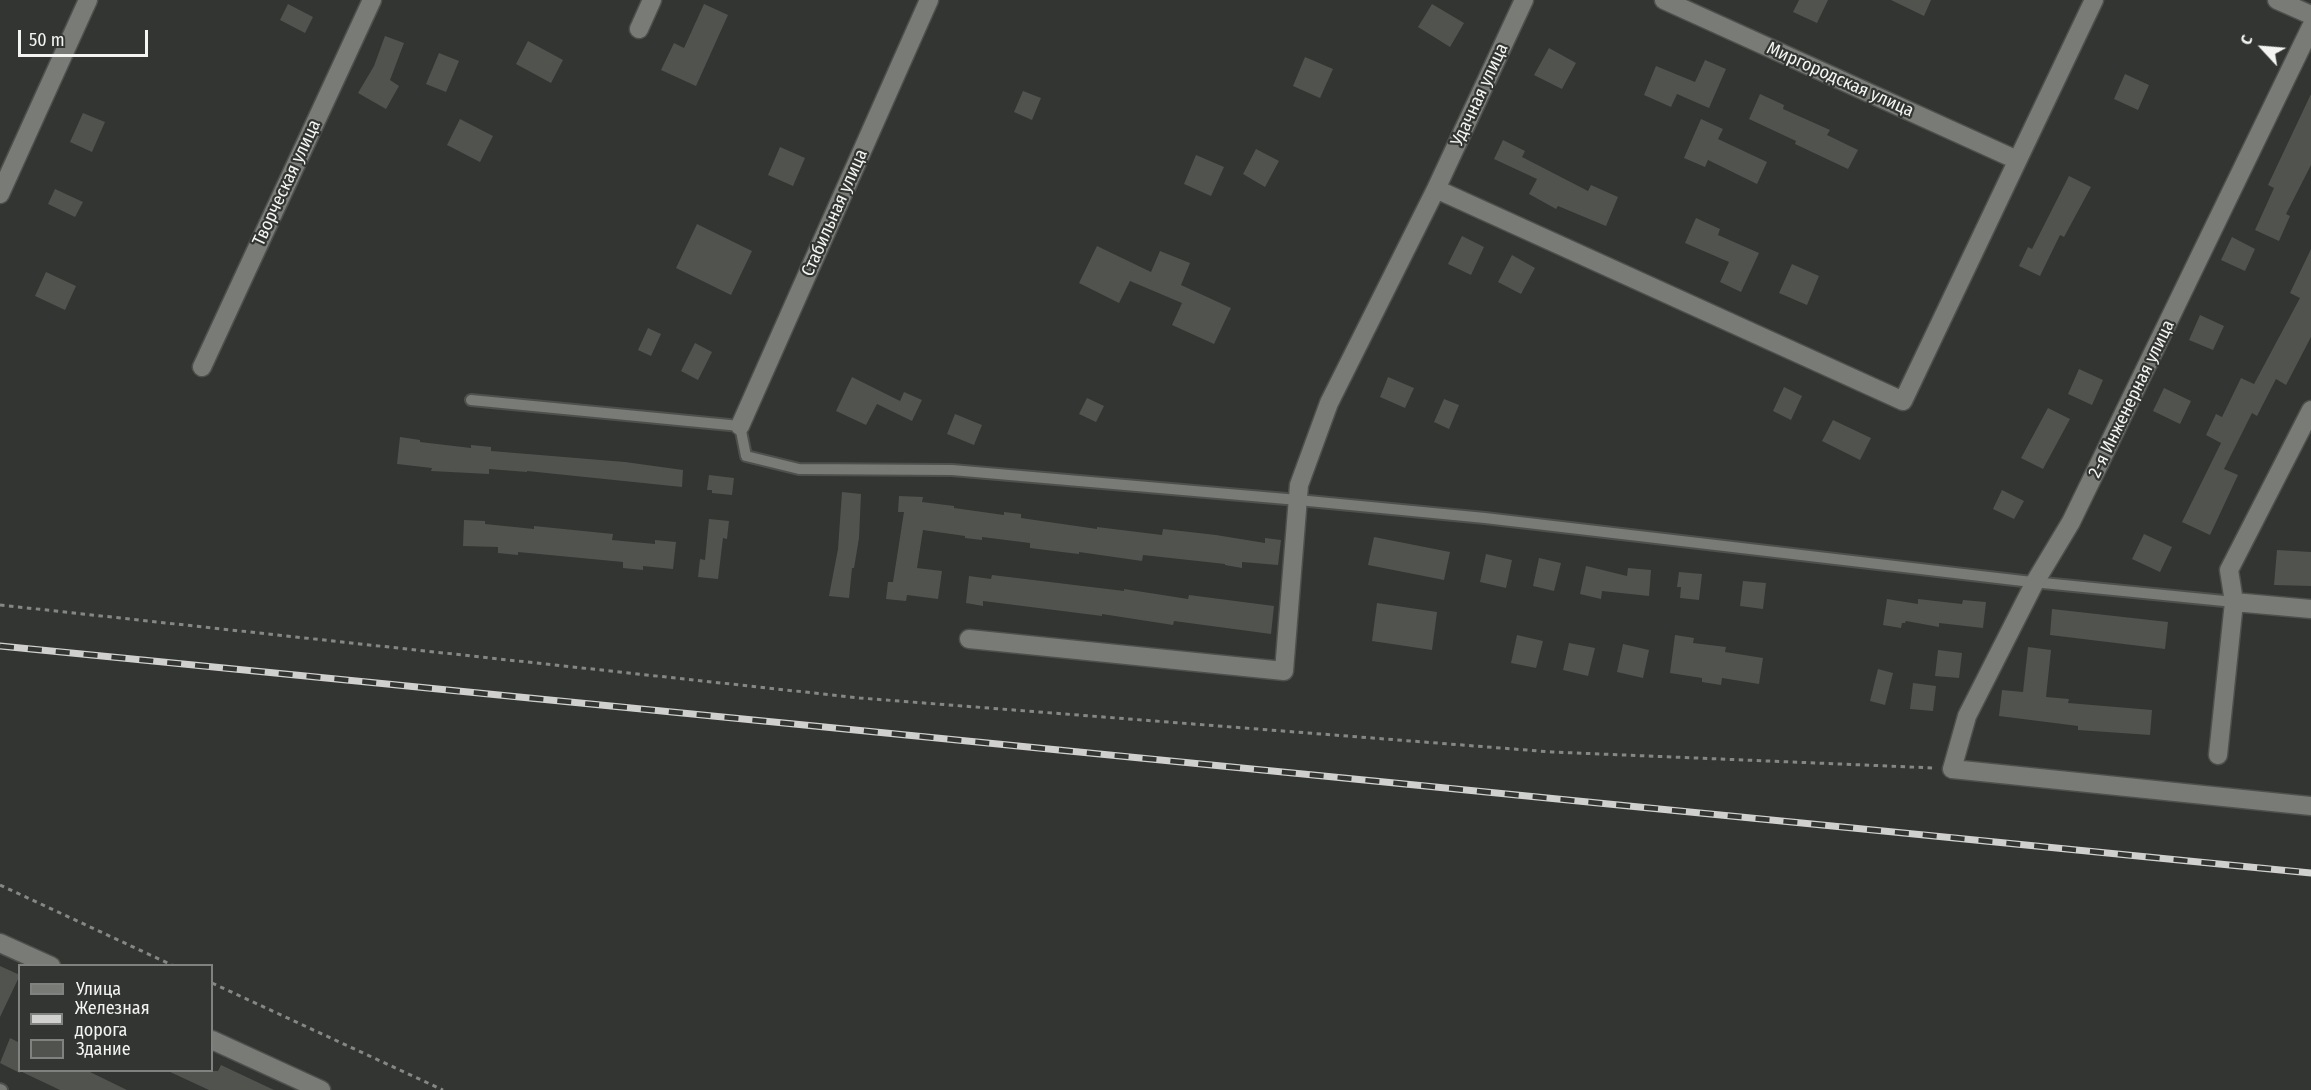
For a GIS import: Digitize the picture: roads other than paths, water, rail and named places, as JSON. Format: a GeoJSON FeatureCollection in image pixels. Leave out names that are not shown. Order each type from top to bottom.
{"type":"FeatureCollection","features":[{"type":"Feature","properties":{"kind":"street"},"geometry":{"type":"LineString","coordinates":[[0,194],[88,0]]}},
{"type":"Feature","properties":{"kind":"street","name":"Творческая улица"},"geometry":{"type":"LineString","coordinates":[[202,367],[372,0]]}},
{"type":"Feature","properties":{"kind":"street"},"geometry":{"type":"LineString","coordinates":[[639,28],[652,0]]}},
{"type":"Feature","properties":{"kind":"street","name":"Стабильная улица"},"geometry":{"type":"LineString","coordinates":[[740,426],[929,0]]}},
{"type":"Feature","properties":{"kind":"street","name":"Удачная улица"},"geometry":{"type":"LineString","coordinates":[[969,639],[1284,671],[1299,485],[1329,403],[1436,189],[1524,0]]}},
{"type":"Feature","properties":{"kind":"street","name":"Миргородская улица"},"geometry":{"type":"LineString","coordinates":[[1664,0],[2017,160]]}},
{"type":"Feature","properties":{"kind":"street"},"geometry":{"type":"LineString","coordinates":[[1436,189],[1903,401],[2094,0]]}},
{"type":"Feature","properties":{"kind":"street"},"geometry":{"type":"LineString","coordinates":[[2277,0],[2311,15]]}},
{"type":"Feature","properties":{"kind":"street","name":"2-я Инженерная улица"},"geometry":{"type":"LineString","coordinates":[[2311,27],[2071,522],[2035,582],[1967,716],[1952,769],[2311,806]]}},
{"type":"Feature","properties":{"kind":"street"},"geometry":{"type":"LineString","coordinates":[[2218,755],[2234,602],[2229,570],[2311,410]]}},
{"type":"Feature","properties":{"kind":"street"},"geometry":{"type":"LineString","coordinates":[[2234,602],[2311,609]]}},
{"type":"Feature","properties":{"kind":"street"},"geometry":{"type":"LineString","coordinates":[[0,943],[47,964]]}},
{"type":"Feature","properties":{"kind":"street"},"geometry":{"type":"LineString","coordinates":[[213,1040],[321,1090]]}},
{"type":"Feature","properties":{"kind":"lane"},"geometry":{"type":"LineString","coordinates":[[471,399],[740,426],[746,456],[799,469],[952,470],[1298,500],[1485,518],[2035,582],[2234,602]]}},
{"type":"Feature","properties":{"kind":"railway"},"geometry":{"type":"LineString","coordinates":[[0,646],[2311,873]]}}]}
